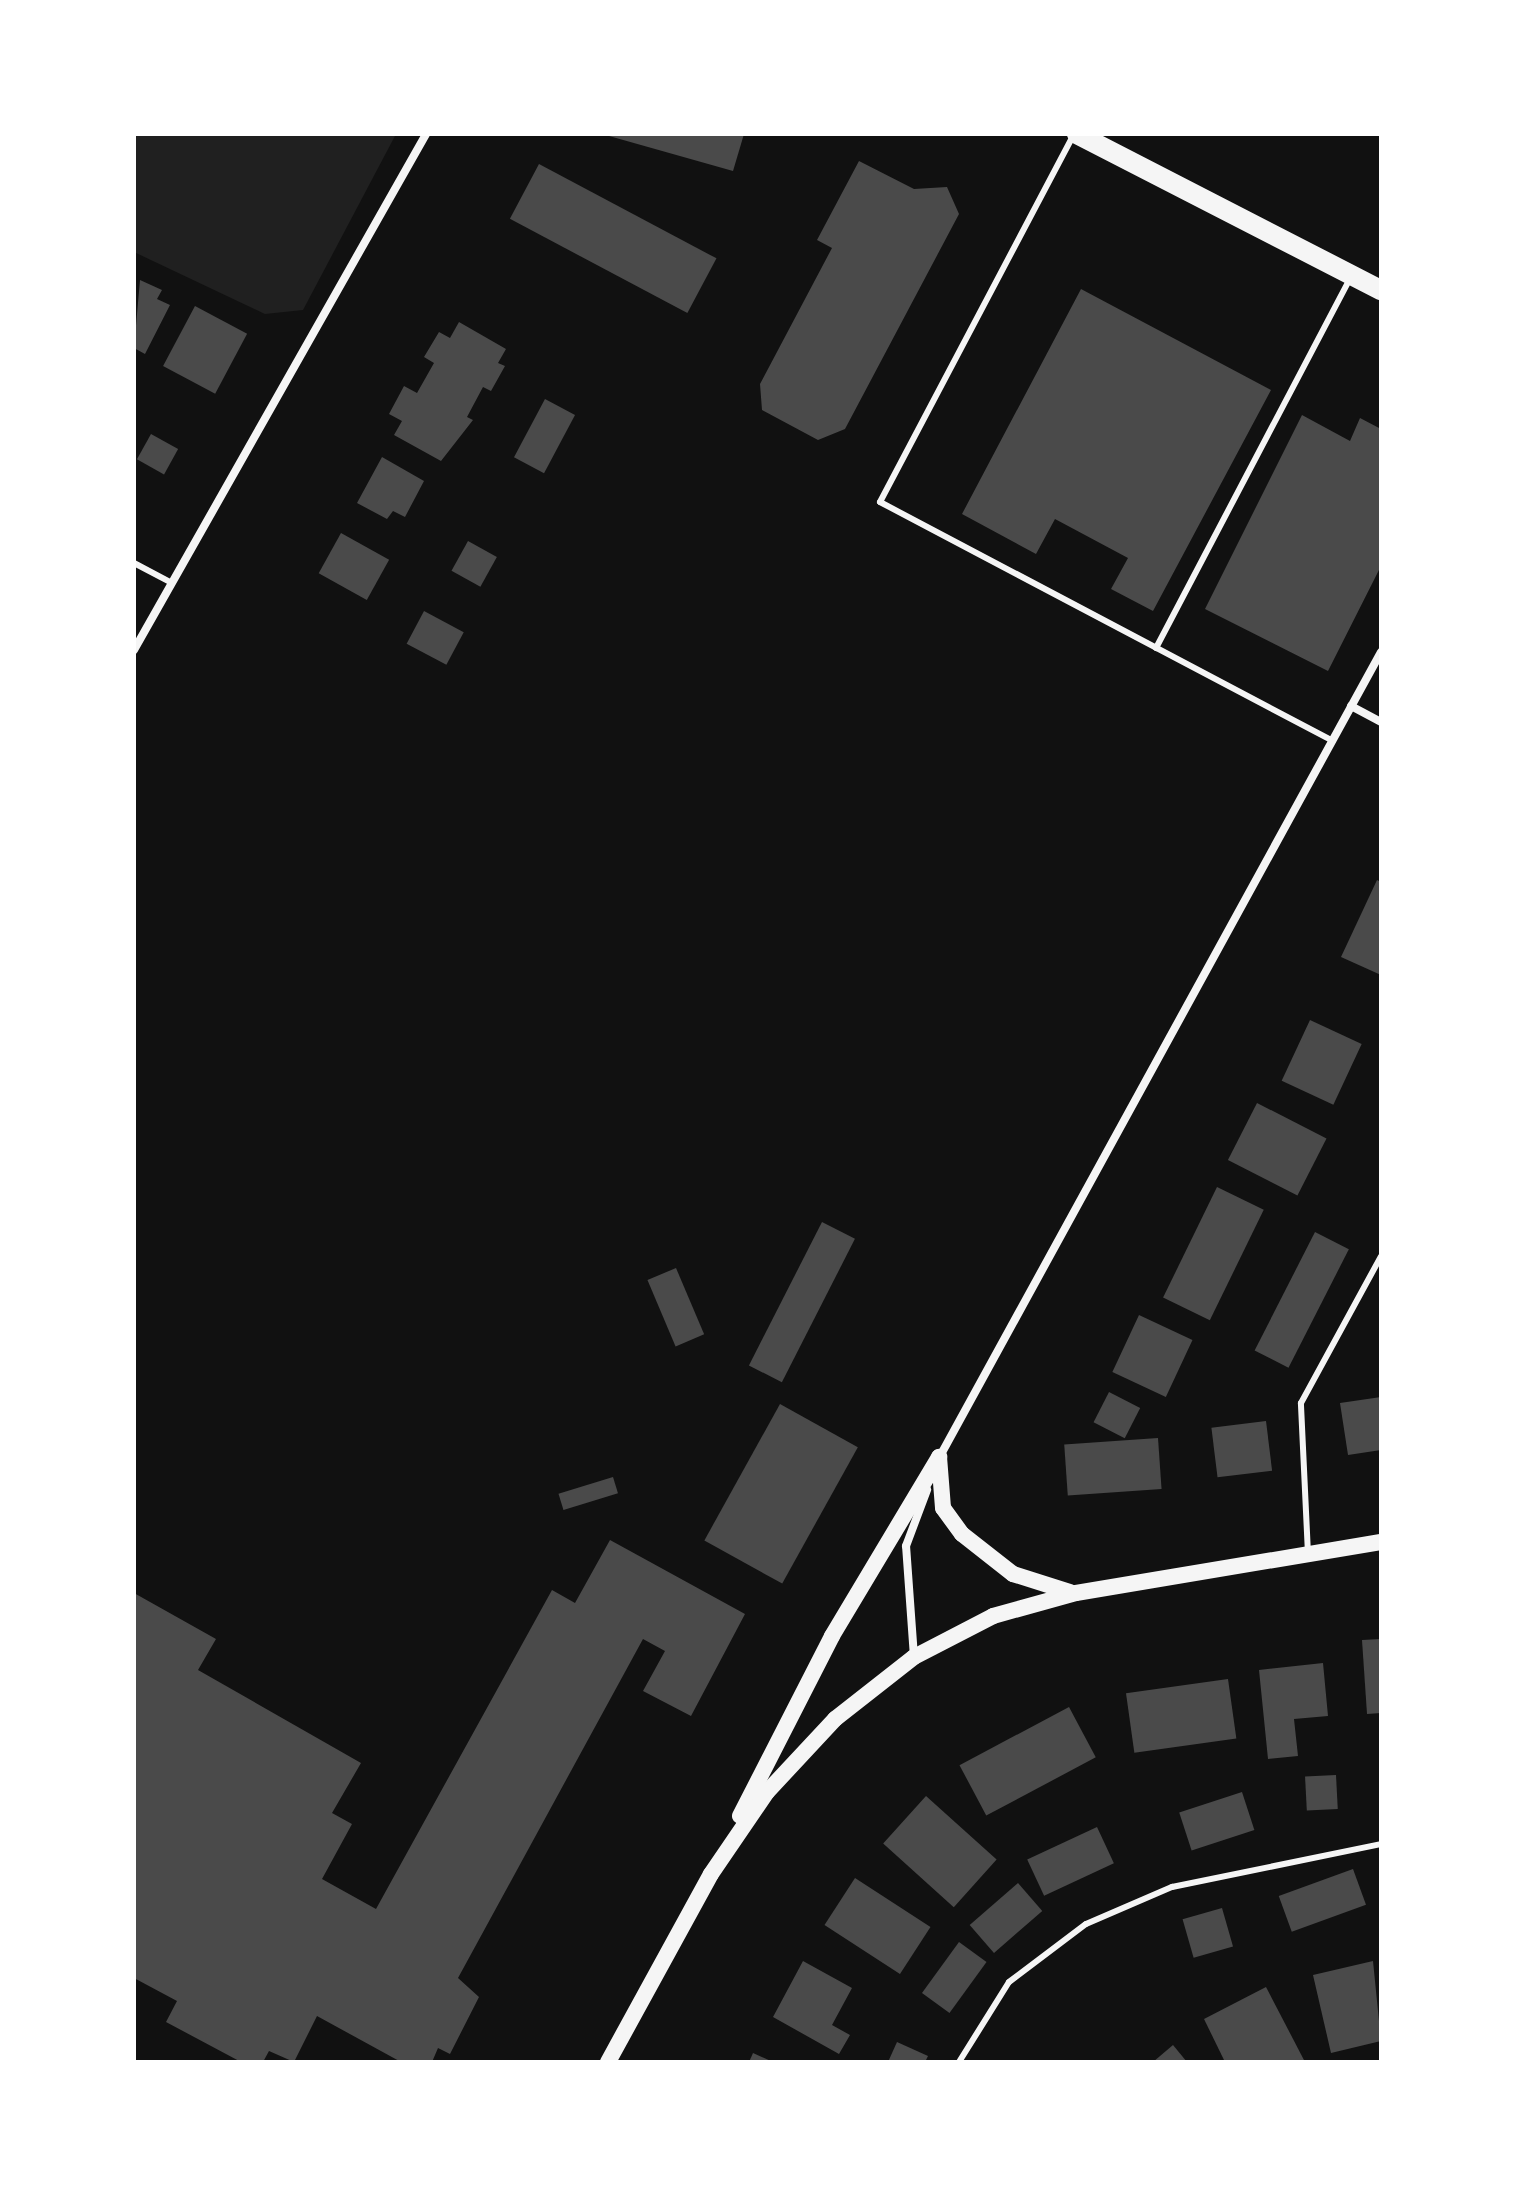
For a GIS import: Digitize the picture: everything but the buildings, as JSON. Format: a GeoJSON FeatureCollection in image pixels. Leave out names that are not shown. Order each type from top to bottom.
{"type":"FeatureCollection","features":[{"type":"Feature","properties":{"kind":"main road"},"geometry":{"type":"LineString","coordinates":[[1076,134],[1381,290]]}},
{"type":"Feature","properties":{"kind":"main road"},"geometry":{"type":"LineString","coordinates":[[939,1457],[943,1508],[962,1534],[1013,1574],[1076,1593]]}},
{"type":"Feature","properties":{"kind":"main road"},"geometry":{"type":"LineString","coordinates":[[608,2062],[711,1874],[832,1636],[939,1457]]}},
{"type":"Feature","properties":{"kind":"main road"},"geometry":{"type":"LineString","coordinates":[[711,1874],[767,1792],[816,1739],[914,1657],[993,1616],[1076,1593],[1381,1542]]}},
{"type":"Feature","properties":{"kind":"street"},"geometry":{"type":"LineString","coordinates":[[134,650],[426,134]]}},
{"type":"Feature","properties":{"kind":"street"},"geometry":{"type":"LineString","coordinates":[[914,1657],[906,1546],[939,1457],[1381,652]]}},
{"type":"Feature","properties":{"kind":"street"},"geometry":{"type":"LineString","coordinates":[[1351,706],[1381,722]]}},
{"type":"Feature","properties":{"kind":"lane"},"geometry":{"type":"LineString","coordinates":[[1076,134],[880,502],[1333,741]]}},
{"type":"Feature","properties":{"kind":"lane"},"geometry":{"type":"LineString","coordinates":[[1156,648],[1352,275]]}},
{"type":"Feature","properties":{"kind":"lane"},"geometry":{"type":"LineString","coordinates":[[134,563],[170,582]]}},
{"type":"Feature","properties":{"kind":"lane"},"geometry":{"type":"LineString","coordinates":[[1308,1554],[1301,1403],[1381,1256]]}},
{"type":"Feature","properties":{"kind":"lane"},"geometry":{"type":"LineString","coordinates":[[959,2062],[1009,1982],[1086,1924],[1172,1887],[1381,1844]]}},
{"type":"Feature","properties":{"kind":"shaded area"},"geometry":{"type":"Polygon","coordinates":[[[134,134],[396,134],[303,310],[265,314],[134,252],[134,134]]]}}]}
